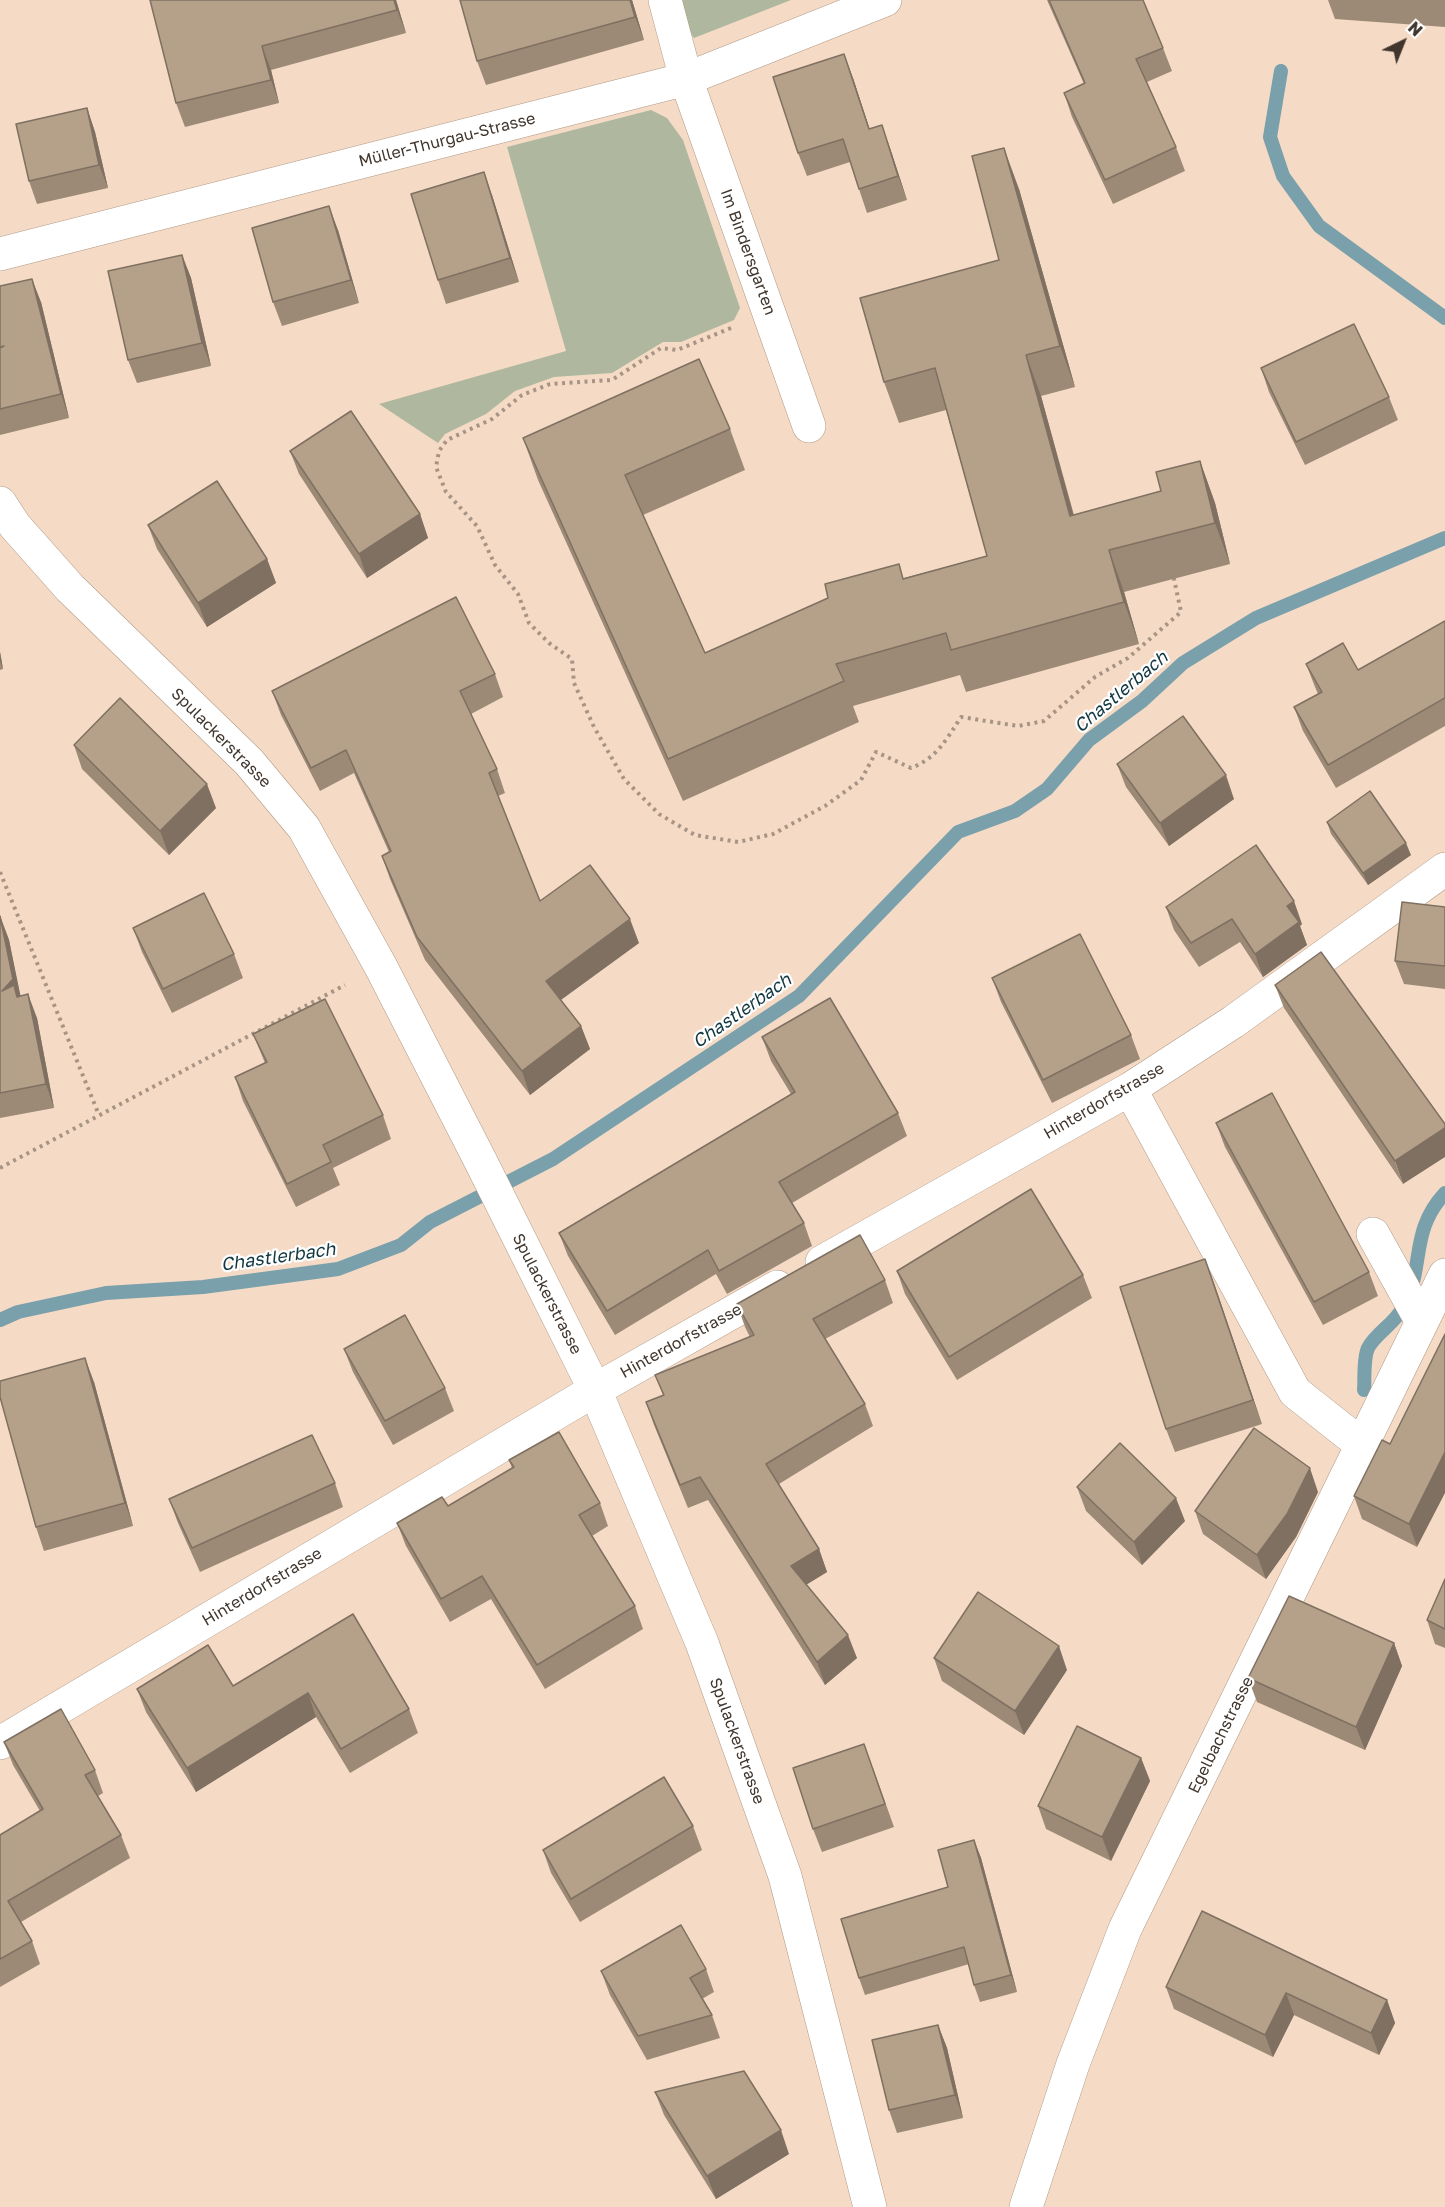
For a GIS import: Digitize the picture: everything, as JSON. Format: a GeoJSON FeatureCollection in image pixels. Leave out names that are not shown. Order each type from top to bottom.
{"type":"FeatureCollection","features":[{"type":"Feature","properties":{"kind":"street","name":"Im Bindersgarten"},"geometry":{"type":"LineString","coordinates":[[665,0],[686,79],[809,426]]}},
{"type":"Feature","properties":{"kind":"street","name":"Müller-Thurgau-Strasse"},"geometry":{"type":"LineString","coordinates":[[0,254],[686,79],[885,0]]}},
{"type":"Feature","properties":{"kind":"street","name":"Spulackerstrasse"},"geometry":{"type":"LineString","coordinates":[[0,503],[15,526],[70,588],[249,762],[280,798],[324,861],[480,1160],[595,1389],[702,1643],[785,1876],[870,2207]]}},
{"type":"Feature","properties":{"kind":"street","name":"Hinterdorfstrasse"},"geometry":{"type":"LineString","coordinates":[[0,1743],[595,1389],[1130,1089],[1233,1022],[1445,869]]}},
{"type":"Feature","properties":{"kind":"street"},"geometry":{"type":"LineString","coordinates":[[1130,1089],[1295,1392],[1362,1445]]}},
{"type":"Feature","properties":{"kind":"street"},"geometry":{"type":"LineString","coordinates":[[1373,1234],[1418,1316]]}},
{"type":"Feature","properties":{"kind":"street","name":"Egelbachstrasse"},"geometry":{"type":"LineString","coordinates":[[1026,2207],[1072,2064],[1125,1929],[1362,1445],[1418,1316],[1445,1275]]}},
{"type":"Feature","properties":{"kind":"path"},"geometry":{"type":"LineString","coordinates":[[768,306],[734,327],[677,350],[661,348],[612,380],[550,384],[522,395],[492,419],[447,440],[439,451],[436,467],[446,492],[477,526],[495,565],[518,594],[529,623],[549,643],[572,659],[574,683],[594,728],[624,779],[659,814],[695,835],[738,842],[773,834],[825,806],[861,780],[876,752],[911,768],[926,762],[938,753],[961,717],[1018,726],[1044,721],[1095,677],[1128,658],[1181,612],[1172,568]]}},
{"type":"Feature","properties":{"kind":"path"},"geometry":{"type":"LineString","coordinates":[[0,872],[99,1115]]}},
{"type":"Feature","properties":{"kind":"path"},"geometry":{"type":"LineString","coordinates":[[0,1168],[381,967]]}},
{"type":"Feature","properties":{"kind":"green space"},"geometry":{"type":"Polygon","coordinates":[[[677,0],[791,0],[694,38],[683,23],[677,0]]]}},
{"type":"Feature","properties":{"kind":"green space"},"geometry":{"type":"Polygon","coordinates":[[[651,110],[667,118],[683,140],[740,308],[734,320],[681,342],[663,342],[612,373],[554,377],[515,391],[486,414],[445,434],[438,443],[379,404],[566,351],[507,147],[651,110]]]}},
{"type":"Feature","properties":{"kind":"building"},"geometry":{"type":"Polygon","coordinates":[[[150,0],[394,0],[397,10],[262,46],[271,80],[176,103],[150,0]]]}},
{"type":"Feature","properties":{"kind":"building"},"geometry":{"type":"Polygon","coordinates":[[[460,0],[630,0],[635,17],[477,61],[460,0]]]}},
{"type":"Feature","properties":{"kind":"building"},"geometry":{"type":"Polygon","coordinates":[[[1049,0],[1143,0],[1163,48],[1136,59],[1176,147],[1105,180],[1064,93],[1085,83],[1049,0]]]}},
{"type":"Feature","properties":{"kind":"building"},"geometry":{"type":"Polygon","coordinates":[[[844,54],[869,129],[882,125],[898,176],[859,189],[843,139],[798,153],[773,77],[844,54]]]}},
{"type":"Feature","properties":{"kind":"building"},"geometry":{"type":"Polygon","coordinates":[[[87,108],[99,165],[29,181],[16,124],[87,108]]]}},
{"type":"Feature","properties":{"kind":"building"},"geometry":{"type":"Polygon","coordinates":[[[1004,148],[1060,346],[1026,355],[1070,516],[1161,491],[1156,472],[1200,461],[1215,523],[1109,550],[1124,602],[951,650],[946,633],[836,664],[844,681],[668,759],[523,438],[699,359],[730,429],[625,475],[705,653],[828,598],[825,584],[899,564],[903,579],[987,556],[935,368],[884,382],[860,298],[999,260],[972,156],[1004,148]]]}},
{"type":"Feature","properties":{"kind":"building"},"geometry":{"type":"Polygon","coordinates":[[[484,172],[510,258],[438,280],[411,194],[484,172]]]}},
{"type":"Feature","properties":{"kind":"building"},"geometry":{"type":"Polygon","coordinates":[[[329,206],[351,280],[273,302],[252,228],[329,206]]]}},
{"type":"Feature","properties":{"kind":"building"},"geometry":{"type":"Polygon","coordinates":[[[182,255],[202,343],[128,360],[108,271],[182,255]]]}},
{"type":"Feature","properties":{"kind":"building"},"geometry":{"type":"Polygon","coordinates":[[[32,279],[61,394],[0,409],[0,348],[4,346],[0,347],[0,286],[32,279]]]}},
{"type":"Feature","properties":{"kind":"building"},"geometry":{"type":"Polygon","coordinates":[[[1354,324],[1389,397],[1296,442],[1261,368],[1354,324]]]}},
{"type":"Feature","properties":{"kind":"building"},"geometry":{"type":"Polygon","coordinates":[[[351,411],[420,514],[359,554],[290,451],[351,411]]]}},
{"type":"Feature","properties":{"kind":"building"},"geometry":{"type":"Polygon","coordinates":[[[217,481],[267,559],[198,603],[148,525],[217,481]]]}},
{"type":"Feature","properties":{"kind":"building"},"geometry":{"type":"Polygon","coordinates":[[[456,597],[495,674],[460,691],[497,769],[489,773],[540,901],[590,865],[630,919],[546,981],[581,1026],[522,1071],[417,937],[382,856],[391,851],[346,750],[311,768],[272,691],[456,597]]]}},
{"type":"Feature","properties":{"kind":"building"},"geometry":{"type":"Polygon","coordinates":[[[1445,621],[1445,698],[1328,765],[1294,707],[1322,692],[1306,664],[1343,643],[1358,670],[1445,621]]]}},
{"type":"Feature","properties":{"kind":"building"},"geometry":{"type":"Polygon","coordinates":[[[120,698],[207,784],[160,831],[74,745],[120,698]]]}},
{"type":"Feature","properties":{"kind":"building"},"geometry":{"type":"Polygon","coordinates":[[[1183,716],[1226,775],[1160,823],[1117,764],[1183,716]]]}},
{"type":"Feature","properties":{"kind":"building"},"geometry":{"type":"Polygon","coordinates":[[[1370,791],[1406,843],[1363,873],[1327,822],[1370,791]]]}},
{"type":"Feature","properties":{"kind":"building"},"geometry":{"type":"Polygon","coordinates":[[[1256,845],[1294,901],[1287,906],[1299,922],[1255,954],[1232,919],[1191,943],[1166,907],[1256,845]]]}},
{"type":"Feature","properties":{"kind":"building"},"geometry":{"type":"Polygon","coordinates":[[[204,893],[234,954],[163,989],[133,928],[204,893]]]}},
{"type":"Feature","properties":{"kind":"building"},"geometry":{"type":"Polygon","coordinates":[[[1402,902],[1445,907],[1445,966],[1395,961],[1402,902]]]}},
{"type":"Feature","properties":{"kind":"building"},"geometry":{"type":"Polygon","coordinates":[[[0,916],[13,979],[2,991],[14,985],[17,997],[28,994],[46,1084],[0,1093],[0,916]]]}},
{"type":"Feature","properties":{"kind":"building"},"geometry":{"type":"Polygon","coordinates":[[[1080,934],[1131,1035],[1043,1080],[992,978],[1080,934]]]}},
{"type":"Feature","properties":{"kind":"building"},"geometry":{"type":"Polygon","coordinates":[[[1321,952],[1445,1124],[1445,1128],[1395,1161],[1275,985],[1321,952]]]}},
{"type":"Feature","properties":{"kind":"building"},"geometry":{"type":"Polygon","coordinates":[[[830,998],[898,1113],[779,1182],[804,1223],[719,1271],[708,1250],[607,1311],[559,1233],[795,1092],[762,1037],[830,998]]]}},
{"type":"Feature","properties":{"kind":"building"},"geometry":{"type":"Polygon","coordinates":[[[325,999],[383,1115],[323,1145],[331,1162],[287,1184],[235,1077],[267,1062],[253,1034],[325,999]]]}},
{"type":"Feature","properties":{"kind":"building"},"geometry":{"type":"Polygon","coordinates":[[[1272,1093],[1369,1272],[1314,1302],[1216,1123],[1272,1093]]]}},
{"type":"Feature","properties":{"kind":"building"},"geometry":{"type":"Polygon","coordinates":[[[1031,1189],[1083,1275],[949,1357],[897,1271],[1031,1189]]]}},
{"type":"Feature","properties":{"kind":"building"},"geometry":{"type":"Polygon","coordinates":[[[860,1235],[885,1280],[813,1319],[865,1404],[766,1464],[819,1549],[791,1566],[848,1635],[817,1662],[700,1477],[680,1485],[646,1402],[664,1395],[655,1375],[754,1335],[737,1304],[860,1235]]]}},
{"type":"Feature","properties":{"kind":"building"},"geometry":{"type":"Polygon","coordinates":[[[1205,1259],[1253,1400],[1166,1429],[1120,1287],[1205,1259]]]}},
{"type":"Feature","properties":{"kind":"building"},"geometry":{"type":"Polygon","coordinates":[[[405,1315],[445,1388],[385,1421],[344,1349],[405,1315]]]}},
{"type":"Feature","properties":{"kind":"building"},"geometry":{"type":"Polygon","coordinates":[[[1445,1334],[1445,1452],[1409,1524],[1354,1496],[1382,1440],[1390,1444],[1445,1334]]]}},
{"type":"Feature","properties":{"kind":"building"},"geometry":{"type":"Polygon","coordinates":[[[85,1358],[125,1503],[36,1527],[0,1397],[0,1381],[85,1358]]]}},
{"type":"Feature","properties":{"kind":"building"},"geometry":{"type":"Polygon","coordinates":[[[1254,1428],[1310,1468],[1287,1514],[1257,1555],[1195,1511],[1254,1428]]]}},
{"type":"Feature","properties":{"kind":"building"},"geometry":{"type":"Polygon","coordinates":[[[559,1432],[600,1503],[579,1515],[635,1606],[537,1665],[482,1576],[441,1599],[397,1523],[442,1497],[448,1506],[514,1467],[509,1460],[559,1432]]]}},
{"type":"Feature","properties":{"kind":"building"},"geometry":{"type":"Polygon","coordinates":[[[312,1435],[335,1483],[192,1548],[169,1499],[312,1435]]]}},
{"type":"Feature","properties":{"kind":"building"},"geometry":{"type":"Polygon","coordinates":[[[1120,1443],[1176,1498],[1134,1542],[1077,1487],[1120,1443]]]}},
{"type":"Feature","properties":{"kind":"building"},"geometry":{"type":"Polygon","coordinates":[[[1445,1579],[1445,1629],[1427,1620],[1445,1579]]]}},
{"type":"Feature","properties":{"kind":"building"},"geometry":{"type":"Polygon","coordinates":[[[978,1592],[1059,1646],[1015,1711],[934,1658],[978,1592]]]}},
{"type":"Feature","properties":{"kind":"building"},"geometry":{"type":"Polygon","coordinates":[[[1289,1596],[1394,1643],[1356,1727],[1248,1678],[1289,1596]]]}},
{"type":"Feature","properties":{"kind":"building"},"geometry":{"type":"Polygon","coordinates":[[[353,1614],[409,1709],[341,1749],[308,1693],[187,1768],[137,1689],[208,1645],[233,1686],[353,1614]]]}},
{"type":"Feature","properties":{"kind":"building"},"geometry":{"type":"Polygon","coordinates":[[[61,1709],[95,1770],[85,1775],[121,1835],[8,1901],[32,1941],[0,1959],[0,1835],[43,1809],[4,1742],[61,1709]]]}},
{"type":"Feature","properties":{"kind":"building"},"geometry":{"type":"Polygon","coordinates":[[[1077,1726],[1141,1758],[1102,1837],[1038,1806],[1077,1726]]]}},
{"type":"Feature","properties":{"kind":"building"},"geometry":{"type":"Polygon","coordinates":[[[864,1744],[885,1804],[813,1829],[793,1768],[864,1744]]]}},
{"type":"Feature","properties":{"kind":"building"},"geometry":{"type":"Polygon","coordinates":[[[664,1777],[693,1826],[571,1899],[543,1850],[664,1777]]]}},
{"type":"Feature","properties":{"kind":"building"},"geometry":{"type":"Polygon","coordinates":[[[974,1840],[1011,1975],[974,1985],[964,1947],[859,1978],[841,1919],[948,1887],[938,1850],[974,1840]]]}},
{"type":"Feature","properties":{"kind":"building"},"geometry":{"type":"Polygon","coordinates":[[[1202,1911],[1387,2000],[1371,2033],[1286,1993],[1265,2035],[1166,1987],[1202,1911]]]}},
{"type":"Feature","properties":{"kind":"building"},"geometry":{"type":"Polygon","coordinates":[[[681,1925],[706,1969],[690,1978],[712,2015],[638,2036],[601,1971],[681,1925]]]}},
{"type":"Feature","properties":{"kind":"building"},"geometry":{"type":"Polygon","coordinates":[[[938,2025],[955,2095],[889,2110],[872,2040],[938,2025]]]}},
{"type":"Feature","properties":{"kind":"building"},"geometry":{"type":"Polygon","coordinates":[[[744,2071],[781,2130],[707,2176],[655,2092],[744,2071]]]}},
{"type":"Feature","properties":{"kind":"waterway","name":"Chastlerbach"},"geometry":{"type":"LineString","coordinates":[[1281,71],[1270,137],[1283,176],[1319,226],[1445,318]]}},
{"type":"Feature","properties":{"kind":"waterway","name":"Chastlerbach"},"geometry":{"type":"LineString","coordinates":[[0,1320],[18,1312],[106,1293],[203,1287],[338,1269],[401,1245],[430,1222],[553,1159],[799,996],[958,832],[1015,811],[1047,789],[1089,740],[1142,701],[1183,663],[1256,618],[1445,538]]}},
{"type":"Feature","properties":{"kind":"waterway"},"geometry":{"type":"LineString","coordinates":[[1364,1390],[1366,1352],[1402,1309],[1414,1280],[1421,1237],[1426,1222],[1445,1193]]}}]}
